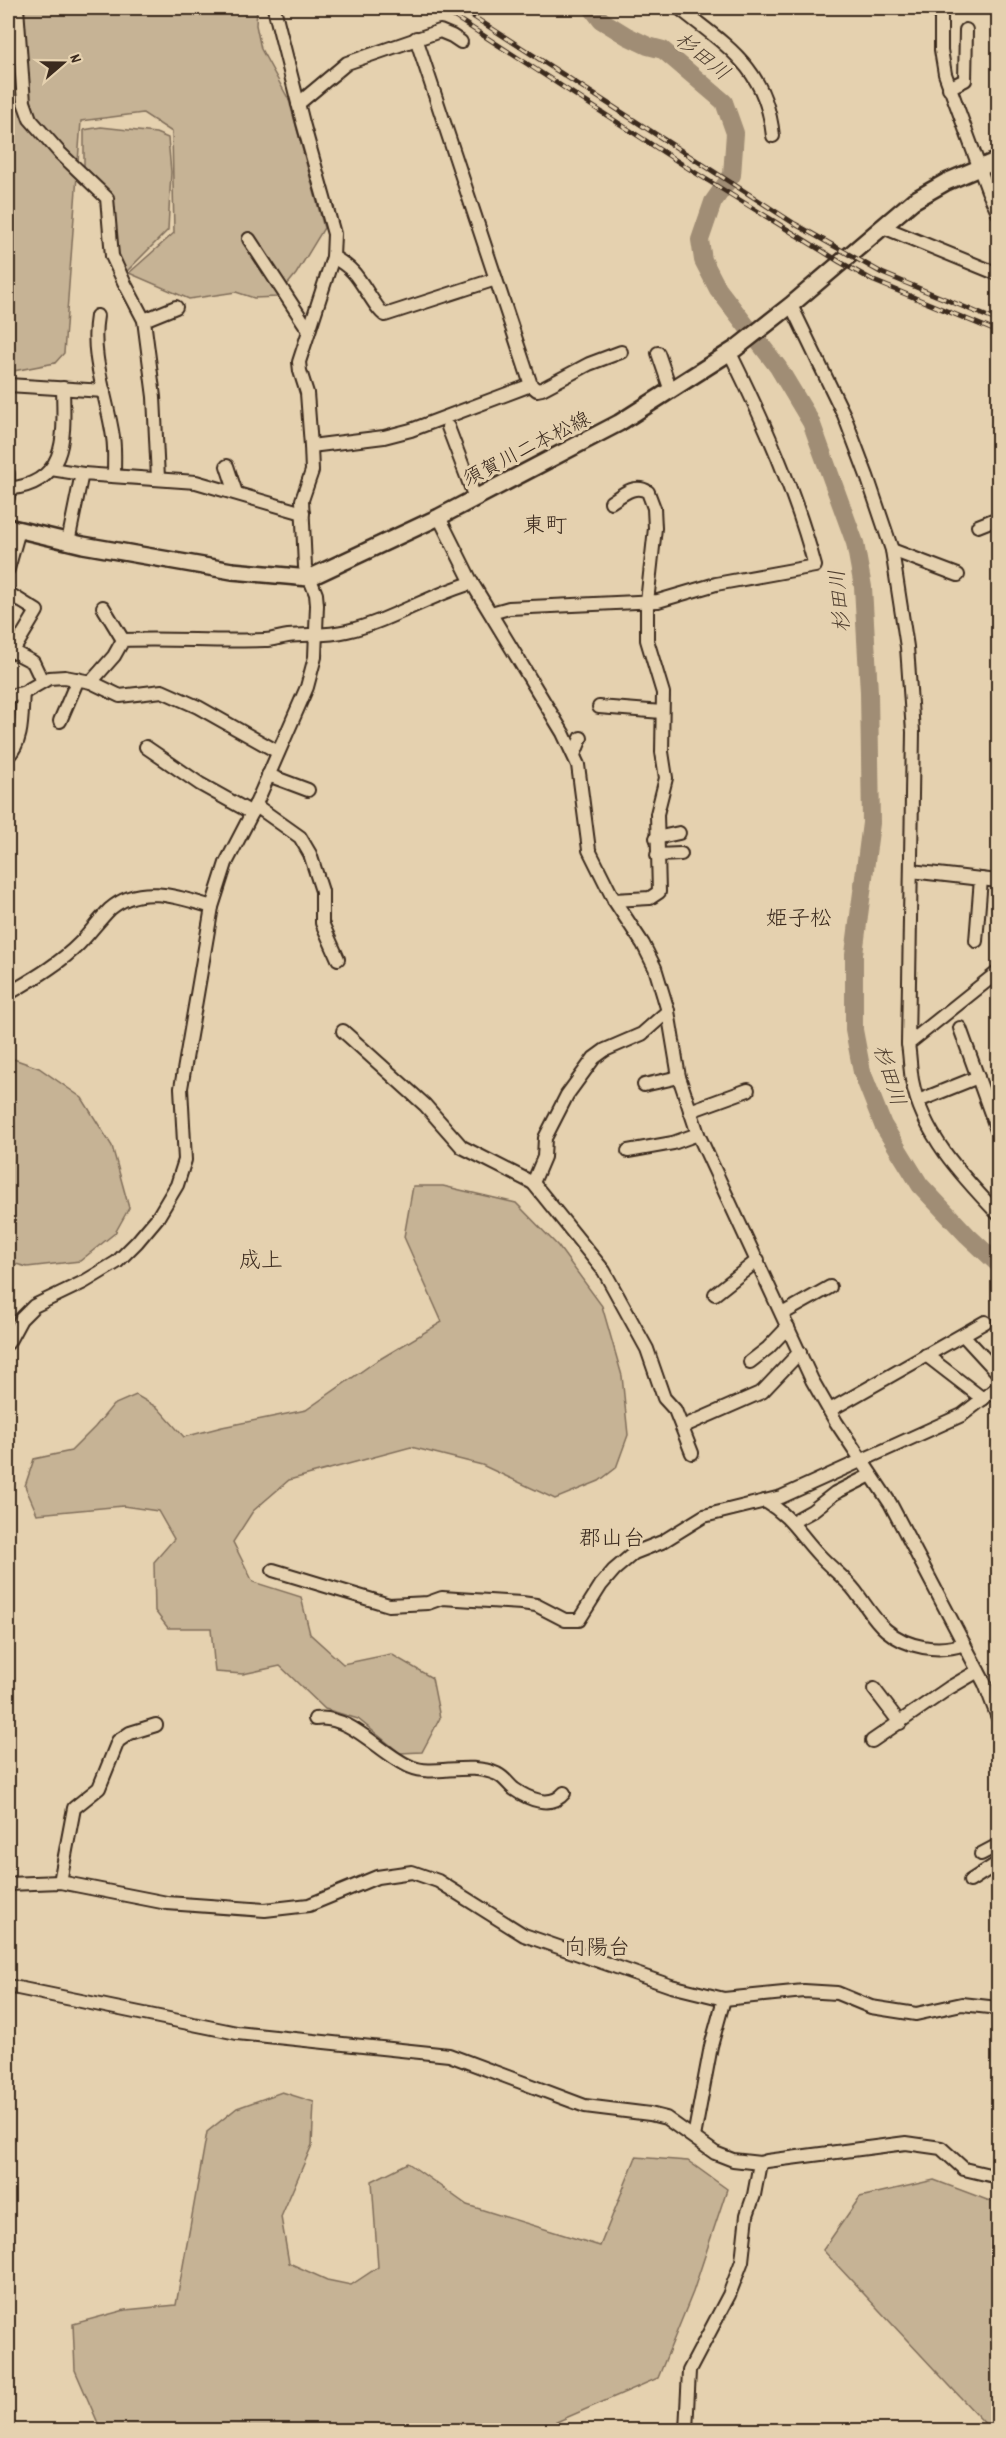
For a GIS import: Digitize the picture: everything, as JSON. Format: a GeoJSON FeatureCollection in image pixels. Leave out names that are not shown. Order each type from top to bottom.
{"type":"FeatureCollection","features":[{"type":"Feature","properties":{"kind":"main road","name":"須賀川二本松線"},"geometry":{"type":"LineString","coordinates":[[309,578],[439,517],[619,423],[672,391],[733,351],[789,307],[902,209],[928,191],[999,160]]}},
{"type":"Feature","properties":{"kind":"main road"},"geometry":{"type":"LineString","coordinates":[[13,529],[69,542],[232,571],[309,578]]}},
{"type":"Feature","properties":{"kind":"street"},"geometry":{"type":"LineString","coordinates":[[16,8],[24,102],[30,119],[60,153],[106,198],[112,256],[144,320],[154,397],[158,478]]}},
{"type":"Feature","properties":{"kind":"street"},"geometry":{"type":"LineString","coordinates":[[8,1343],[21,1319],[34,1306],[117,1263],[158,1217],[177,1185],[184,1160],[181,1088],[212,907],[226,863],[253,809],[307,687],[315,657],[317,605],[305,567],[302,500],[312,471],[311,447],[307,393],[299,362],[333,257],[334,234],[274,8]]}},
{"type":"Feature","properties":{"kind":"street"},"geometry":{"type":"LineString","coordinates":[[679,8],[748,66],[768,106],[773,136]]}},
{"type":"Feature","properties":{"kind":"street"},"geometry":{"type":"LineString","coordinates":[[941,8],[941,50],[945,74],[979,167],[999,213]]}},
{"type":"Feature","properties":{"kind":"street"},"geometry":{"type":"LineString","coordinates":[[950,88],[965,80],[966,30]]}},
{"type":"Feature","properties":{"kind":"street"},"geometry":{"type":"LineString","coordinates":[[298,104],[347,63],[416,38],[444,32],[460,42]]}},
{"type":"Feature","properties":{"kind":"street"},"geometry":{"type":"LineString","coordinates":[[416,38],[531,385],[537,390],[542,389],[602,357],[621,352]]}},
{"type":"Feature","properties":{"kind":"street"},"geometry":{"type":"LineString","coordinates":[[883,227],[999,274]]}},
{"type":"Feature","properties":{"kind":"street"},"geometry":{"type":"LineString","coordinates":[[249,239],[308,329]]}},
{"type":"Feature","properties":{"kind":"street"},"geometry":{"type":"LineString","coordinates":[[333,257],[352,271],[373,298],[377,309],[385,315],[496,279]]}},
{"type":"Feature","properties":{"kind":"street"},"geometry":{"type":"LineString","coordinates":[[144,320],[176,307]]}},
{"type":"Feature","properties":{"kind":"street"},"geometry":{"type":"LineString","coordinates":[[789,307],[844,415],[892,550],[912,691],[908,1044],[913,1081],[924,1118],[951,1161],[999,1214]]}},
{"type":"Feature","properties":{"kind":"street"},"geometry":{"type":"LineString","coordinates":[[97,316],[94,333],[95,355],[113,439],[114,474]]}},
{"type":"Feature","properties":{"kind":"street"},"geometry":{"type":"LineString","coordinates":[[491,613],[509,608],[647,602],[746,578],[814,567],[797,506],[781,462],[733,351]]}},
{"type":"Feature","properties":{"kind":"street"},"geometry":{"type":"LineString","coordinates":[[658,353],[672,391]]}},
{"type":"Feature","properties":{"kind":"street"},"geometry":{"type":"LineString","coordinates":[[8,385],[104,391]]}},
{"type":"Feature","properties":{"kind":"street"},"geometry":{"type":"LineString","coordinates":[[311,447],[384,437],[411,430],[531,385]]}},
{"type":"Feature","properties":{"kind":"street"},"geometry":{"type":"LineString","coordinates":[[8,489],[37,482],[51,469],[64,438],[63,388]]}},
{"type":"Feature","properties":{"kind":"street"},"geometry":{"type":"LineString","coordinates":[[448,427],[475,498]]}},
{"type":"Feature","properties":{"kind":"street"},"geometry":{"type":"LineString","coordinates":[[227,466],[236,493]]}},
{"type":"Feature","properties":{"kind":"street"},"geometry":{"type":"LineString","coordinates":[[51,469],[83,474],[114,474],[196,482],[303,513]]}},
{"type":"Feature","properties":{"kind":"street"},"geometry":{"type":"LineString","coordinates":[[8,474],[8,497]]}},
{"type":"Feature","properties":{"kind":"street"},"geometry":{"type":"LineString","coordinates":[[69,542],[83,474]]}},
{"type":"Feature","properties":{"kind":"street"},"geometry":{"type":"LineString","coordinates":[[611,502],[633,489],[640,488],[648,492],[651,501],[655,528],[647,602],[647,640],[663,693],[662,752],[666,778],[657,814],[656,838],[660,888],[656,896],[614,900]]}},
{"type":"Feature","properties":{"kind":"street"},"geometry":{"type":"LineString","coordinates":[[439,517],[472,583],[574,755],[582,779],[589,850],[614,900],[651,960],[668,1011],[679,1077],[698,1134],[812,1380],[890,1503],[978,1671],[999,1718]]}},
{"type":"Feature","properties":{"kind":"street"},"geometry":{"type":"LineString","coordinates":[[978,525],[999,518]]}},
{"type":"Feature","properties":{"kind":"street"},"geometry":{"type":"LineString","coordinates":[[8,569],[13,529]]}},
{"type":"Feature","properties":{"kind":"street"},"geometry":{"type":"LineString","coordinates":[[892,550],[958,575]]}},
{"type":"Feature","properties":{"kind":"street"},"geometry":{"type":"LineString","coordinates":[[123,640],[169,638],[267,640],[347,631],[368,625],[445,591],[472,583]]}},
{"type":"Feature","properties":{"kind":"street"},"geometry":{"type":"LineString","coordinates":[[8,593],[37,611],[10,650],[33,662],[42,681]]}},
{"type":"Feature","properties":{"kind":"street"},"geometry":{"type":"LineString","coordinates":[[103,607],[123,640]]}},
{"type":"Feature","properties":{"kind":"street"},"geometry":{"type":"LineString","coordinates":[[92,682],[114,656],[123,640]]}},
{"type":"Feature","properties":{"kind":"street"},"geometry":{"type":"LineString","coordinates":[[8,696],[22,693],[42,681],[65,677],[92,682],[120,696],[155,691],[174,695],[278,752]]}},
{"type":"Feature","properties":{"kind":"street"},"geometry":{"type":"LineString","coordinates":[[60,721],[78,679]]}},
{"type":"Feature","properties":{"kind":"street"},"geometry":{"type":"LineString","coordinates":[[8,756],[15,748],[19,733],[22,693]]}},
{"type":"Feature","properties":{"kind":"street"},"geometry":{"type":"LineString","coordinates":[[599,707],[662,712]]}},
{"type":"Feature","properties":{"kind":"street"},"geometry":{"type":"LineString","coordinates":[[574,755],[581,738]]}},
{"type":"Feature","properties":{"kind":"street"},"geometry":{"type":"LineString","coordinates":[[146,747],[200,784],[253,809],[300,837],[310,854],[322,891],[322,923],[338,958]]}},
{"type":"Feature","properties":{"kind":"street"},"geometry":{"type":"LineString","coordinates":[[268,775],[308,790]]}},
{"type":"Feature","properties":{"kind":"street"},"geometry":{"type":"LineString","coordinates":[[656,838],[679,833]]}},
{"type":"Feature","properties":{"kind":"street"},"geometry":{"type":"LineString","coordinates":[[657,855],[681,854]]}},
{"type":"Feature","properties":{"kind":"street"},"geometry":{"type":"LineString","coordinates":[[911,871],[999,881]]}},
{"type":"Feature","properties":{"kind":"street"},"geometry":{"type":"LineString","coordinates":[[976,941],[981,879]]}},
{"type":"Feature","properties":{"kind":"street"},"geometry":{"type":"LineString","coordinates":[[8,994],[50,970],[79,944],[112,908],[126,899],[141,894],[169,896],[212,907]]}},
{"type":"Feature","properties":{"kind":"street"},"geometry":{"type":"LineString","coordinates":[[908,1044],[999,972]]}},
{"type":"Feature","properties":{"kind":"street"},"geometry":{"type":"LineString","coordinates":[[533,1183],[544,1157],[545,1138],[567,1095],[594,1058],[605,1050],[642,1034],[668,1011]]}},
{"type":"Feature","properties":{"kind":"street"},"geometry":{"type":"LineString","coordinates":[[960,1028],[999,1132]]}},
{"type":"Feature","properties":{"kind":"street"},"geometry":{"type":"LineString","coordinates":[[343,1031],[425,1105],[462,1147],[533,1183],[604,1271],[647,1349],[664,1398],[675,1410],[692,1454]]}},
{"type":"Feature","properties":{"kind":"street"},"geometry":{"type":"LineString","coordinates":[[644,1085],[679,1077]]}},
{"type":"Feature","properties":{"kind":"street"},"geometry":{"type":"LineString","coordinates":[[918,1101],[978,1077]]}},
{"type":"Feature","properties":{"kind":"street"},"geometry":{"type":"LineString","coordinates":[[690,1112],[748,1090]]}},
{"type":"Feature","properties":{"kind":"street"},"geometry":{"type":"LineString","coordinates":[[628,1151],[673,1143],[698,1134]]}},
{"type":"Feature","properties":{"kind":"street"},"geometry":{"type":"LineString","coordinates":[[715,1294],[758,1260]]}},
{"type":"Feature","properties":{"kind":"street"},"geometry":{"type":"LineString","coordinates":[[782,1314],[830,1287]]}},
{"type":"Feature","properties":{"kind":"street"},"geometry":{"type":"LineString","coordinates":[[830,1410],[986,1322]]}},
{"type":"Feature","properties":{"kind":"street"},"geometry":{"type":"LineString","coordinates":[[750,1362],[768,1348],[788,1327]]}},
{"type":"Feature","properties":{"kind":"street"},"geometry":{"type":"LineString","coordinates":[[963,1335],[999,1373]]}},
{"type":"Feature","properties":{"kind":"street"},"geometry":{"type":"LineString","coordinates":[[682,1426],[737,1405],[762,1392],[800,1352]]}},
{"type":"Feature","properties":{"kind":"street"},"geometry":{"type":"LineString","coordinates":[[926,1355],[983,1399]]}},
{"type":"Feature","properties":{"kind":"street"},"geometry":{"type":"LineString","coordinates":[[273,1570],[389,1605],[428,1603],[442,1598],[522,1603],[536,1605],[573,1621],[579,1620],[614,1570],[634,1553],[662,1542],[704,1516],[782,1497],[962,1415],[999,1387]]}},
{"type":"Feature","properties":{"kind":"street"},"geometry":{"type":"LineString","coordinates":[[792,1522],[812,1511],[835,1493],[871,1475]]}},
{"type":"Feature","properties":{"kind":"street"},"geometry":{"type":"LineString","coordinates":[[765,1501],[783,1511],[815,1551],[854,1590],[885,1630],[898,1638],[920,1646],[948,1650],[964,1644]]}},
{"type":"Feature","properties":{"kind":"street"},"geometry":{"type":"LineString","coordinates":[[872,1741],[978,1671]]}},
{"type":"Feature","properties":{"kind":"street"},"geometry":{"type":"LineString","coordinates":[[874,1689],[900,1723]]}},
{"type":"Feature","properties":{"kind":"street"},"geometry":{"type":"LineString","coordinates":[[315,1719],[332,1719],[372,1740],[411,1768],[421,1770],[483,1769],[497,1774],[513,1788],[536,1801],[551,1801],[564,1793]]}},
{"type":"Feature","properties":{"kind":"street"},"geometry":{"type":"LineString","coordinates":[[60,1882],[74,1808],[99,1788],[118,1741],[130,1733],[156,1725]]}},
{"type":"Feature","properties":{"kind":"street"},"geometry":{"type":"LineString","coordinates":[[981,1854],[999,1845]]}},
{"type":"Feature","properties":{"kind":"street"},"geometry":{"type":"LineString","coordinates":[[970,1881],[999,1863]]}},
{"type":"Feature","properties":{"kind":"street"},"geometry":{"type":"LineString","coordinates":[[8,1884],[60,1882],[167,1903],[265,1910],[309,1905],[377,1877],[412,1872],[438,1881],[524,1935],[672,1986],[724,1999],[804,1991],[837,1994],[871,2007],[916,2014],[962,2004],[999,2008]]}},
{"type":"Feature","properties":{"kind":"street"},"geometry":{"type":"LineString","coordinates":[[8,1986],[237,2033],[449,2055],[585,2106],[666,2118],[715,2153],[733,2160],[760,2163],[906,2144],[941,2148],[964,2169],[999,2177]]}},
{"type":"Feature","properties":{"kind":"street"},"geometry":{"type":"LineString","coordinates":[[694,2137],[711,2046],[724,1999]]}},
{"type":"Feature","properties":{"kind":"street"},"geometry":{"type":"LineString","coordinates":[[686,2430],[689,2371],[729,2295],[742,2261],[747,2215],[754,2195],[760,2163]]}},
{"type":"Feature","properties":{"kind":"shaded area"},"geometry":{"type":"Polygon","coordinates":[[[8,8],[257,8],[256,25],[261,49],[289,100],[324,228],[296,274],[277,297],[254,298],[236,292],[189,299],[129,273],[174,233],[172,132],[143,113],[81,121],[64,353],[55,363],[8,372],[8,8]]]}},
{"type":"Feature","properties":{"kind":"shaded area"},"geometry":{"type":"Polygon","coordinates":[[[101,127],[156,133],[168,138],[171,172],[168,230],[127,271],[120,262],[112,207],[84,170],[84,130],[101,127]]]}},
{"type":"Feature","properties":{"kind":"shaded area"},"geometry":{"type":"Polygon","coordinates":[[[8,1057],[39,1068],[82,1098],[112,1146],[129,1208],[115,1233],[80,1261],[27,1267],[8,1262],[8,1057]]]}},
{"type":"Feature","properties":{"kind":"shaded area"},"geometry":{"type":"Polygon","coordinates":[[[413,1186],[443,1186],[516,1203],[558,1246],[602,1306],[622,1376],[628,1435],[616,1468],[599,1481],[555,1499],[482,1465],[411,1447],[289,1480],[253,1511],[233,1542],[253,1582],[301,1597],[310,1634],[343,1664],[391,1654],[432,1678],[440,1718],[422,1752],[400,1753],[358,1719],[325,1709],[280,1666],[243,1674],[215,1672],[211,1628],[168,1628],[155,1611],[154,1562],[174,1539],[158,1511],[123,1506],[37,1514],[25,1486],[34,1459],[71,1451],[113,1405],[136,1395],[158,1408],[184,1437],[306,1410],[375,1362],[442,1322],[404,1237],[413,1186]]]}},
{"type":"Feature","properties":{"kind":"shaded area"},"geometry":{"type":"Polygon","coordinates":[[[282,2092],[314,2102],[312,2145],[281,2217],[289,2263],[327,2280],[351,2285],[378,2267],[372,2181],[408,2163],[467,2205],[600,2246],[636,2157],[688,2161],[727,2189],[693,2292],[658,2378],[538,2430],[101,2430],[75,2370],[73,2324],[125,2310],[176,2305],[207,2132],[237,2108],[282,2092]]]}},
{"type":"Feature","properties":{"kind":"shaded area"},"geometry":{"type":"Polygon","coordinates":[[[934,2180],[998,2204],[998,2430],[991,2430],[823,2250],[860,2197],[934,2180]]]}},
{"type":"Feature","properties":{"kind":"waterway","name":"杉田川"},"geometry":{"type":"LineString","coordinates":[[592,8],[601,20],[627,36],[663,50],[724,102],[735,133],[732,175],[713,202],[700,240],[703,260],[718,289],[778,367],[811,422],[855,543],[863,587],[869,692],[871,823],[854,954],[854,1030],[862,1072],[883,1125],[920,1185],[998,1264]]}},
{"type":"Feature","properties":{"kind":"railway"},"geometry":{"type":"LineString","coordinates":[[441,8],[691,170],[840,262],[874,281],[998,332]]}},
{"type":"Feature","properties":{"kind":"railway"},"geometry":{"type":"LineString","coordinates":[[460,8],[795,224],[882,273],[998,321]]}},
{"type":"Feature","properties":{"kind":"district","name":"東町"},"geometry":{"type":"Point","coordinates":[545,524]}},
{"type":"Feature","properties":{"kind":"district","name":"姫子松"},"geometry":{"type":"Point","coordinates":[799,917]}},
{"type":"Feature","properties":{"kind":"district","name":"成上"},"geometry":{"type":"Point","coordinates":[261,1259]}},
{"type":"Feature","properties":{"kind":"district","name":"郡山台"},"geometry":{"type":"Point","coordinates":[612,1537]}},
{"type":"Feature","properties":{"kind":"district","name":"向陽台"},"geometry":{"type":"Point","coordinates":[597,1946]}}]}
